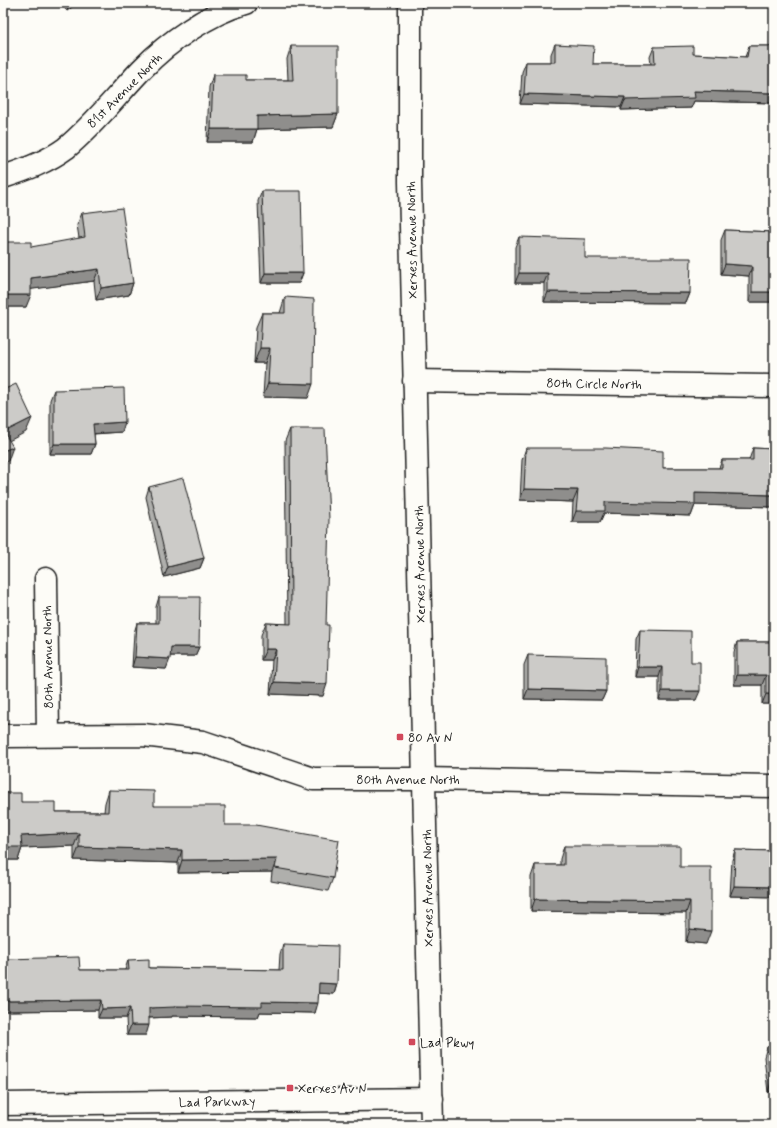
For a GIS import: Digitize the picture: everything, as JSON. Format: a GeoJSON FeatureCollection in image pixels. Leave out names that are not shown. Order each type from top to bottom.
{"type":"FeatureCollection","features":[{"type":"Feature","properties":{"kind":"street","name":"81st Avenue North"},"geometry":{"type":"LineString","coordinates":[[3,177],[32,168],[66,148],[143,68],[184,34],[230,7],[246,3]]}},
{"type":"Feature","properties":{"kind":"street","name":"Xerxes Avenue North"},"geometry":{"type":"LineString","coordinates":[[410,3],[410,182],[432,1125]]}},
{"type":"Feature","properties":{"kind":"street","name":"80th Circle North"},"geometry":{"type":"LineString","coordinates":[[414,381],[774,386]]}},
{"type":"Feature","properties":{"kind":"street","name":"80th Avenue North"},"geometry":{"type":"LineString","coordinates":[[46,579],[48,735]]}},
{"type":"Feature","properties":{"kind":"street","name":"80th Avenue North"},"geometry":{"type":"LineString","coordinates":[[3,736],[143,735],[203,742],[313,779],[424,779],[774,786]]}},
{"type":"Feature","properties":{"kind":"street","name":"Lad Parkway"},"geometry":{"type":"LineString","coordinates":[[3,1104],[432,1099]]}},
{"type":"Feature","properties":{"kind":"building"},"geometry":{"type":"Polygon","coordinates":[[[555,44],[594,46],[593,64],[655,64],[654,47],[693,46],[693,54],[747,57],[749,46],[774,46],[774,93],[694,91],[695,98],[625,100],[625,97],[524,94],[526,62],[555,62],[555,44]]]}},
{"type":"Feature","properties":{"kind":"building"},"geometry":{"type":"Polygon","coordinates":[[[291,46],[338,46],[338,114],[257,116],[257,129],[211,129],[213,75],[246,75],[246,80],[293,80],[291,46]]]}},
{"type":"Feature","properties":{"kind":"building"},"geometry":{"type":"Polygon","coordinates":[[[262,191],[301,191],[303,273],[265,273],[262,191]]]}},
{"type":"Feature","properties":{"kind":"building"},"geometry":{"type":"Polygon","coordinates":[[[122,208],[133,283],[101,288],[99,269],[31,278],[31,295],[3,295],[3,242],[31,242],[31,247],[85,237],[82,213],[122,208]]]}},
{"type":"Feature","properties":{"kind":"building"},"geometry":{"type":"Polygon","coordinates":[[[725,230],[774,232],[774,292],[752,292],[752,266],[725,264],[725,230]]]}},
{"type":"Feature","properties":{"kind":"building"},"geometry":{"type":"Polygon","coordinates":[[[519,237],[585,239],[585,258],[691,258],[690,293],[548,292],[548,273],[519,273],[519,237]]]}},
{"type":"Feature","properties":{"kind":"building"},"geometry":{"type":"Polygon","coordinates":[[[285,297],[314,299],[313,384],[268,383],[270,348],[260,348],[262,313],[285,313],[285,297]]]}},
{"type":"Feature","properties":{"kind":"building"},"geometry":{"type":"Polygon","coordinates":[[[16,384],[32,418],[4,432],[13,447],[3,451],[3,390],[16,384]]]}},
{"type":"Feature","properties":{"kind":"building"},"geometry":{"type":"Polygon","coordinates":[[[124,388],[125,422],[93,424],[95,444],[54,444],[54,390],[124,388]]]}},
{"type":"Feature","properties":{"kind":"building"},"geometry":{"type":"Polygon","coordinates":[[[290,429],[325,429],[329,519],[326,625],[329,625],[327,684],[274,682],[276,649],[266,649],[266,623],[291,624],[290,429]]]}},
{"type":"Feature","properties":{"kind":"building"},"geometry":{"type":"Polygon","coordinates":[[[526,448],[606,448],[663,451],[663,468],[722,468],[722,460],[753,460],[753,448],[774,449],[774,495],[695,493],[695,504],[605,502],[605,511],[576,511],[578,490],[524,489],[526,448]]]}},
{"type":"Feature","properties":{"kind":"building"},"geometry":{"type":"Polygon","coordinates":[[[183,478],[204,558],[168,567],[149,487],[183,478]]]}},
{"type":"Feature","properties":{"kind":"building"},"geometry":{"type":"Polygon","coordinates":[[[159,597],[200,597],[199,647],[171,647],[170,659],[135,657],[137,623],[159,623],[159,597]]]}},
{"type":"Feature","properties":{"kind":"building"},"geometry":{"type":"Polygon","coordinates":[[[640,630],[691,631],[691,662],[700,662],[700,691],[662,691],[662,667],[638,667],[640,630]]]}},
{"type":"Feature","properties":{"kind":"building"},"geometry":{"type":"Polygon","coordinates":[[[737,642],[774,642],[774,694],[766,694],[766,675],[737,675],[737,642]]]}},
{"type":"Feature","properties":{"kind":"building"},"geometry":{"type":"Polygon","coordinates":[[[528,655],[606,657],[606,691],[528,689],[528,655]]]}},
{"type":"Feature","properties":{"kind":"building"},"geometry":{"type":"Polygon","coordinates":[[[109,790],[154,791],[154,806],[225,806],[225,825],[256,825],[339,840],[333,878],[275,868],[277,859],[182,860],[182,850],[79,847],[79,833],[21,836],[22,847],[3,847],[3,793],[21,793],[21,802],[56,802],[56,812],[108,812],[109,790]]]}},
{"type":"Feature","properties":{"kind":"building"},"geometry":{"type":"Polygon","coordinates":[[[564,846],[680,846],[680,867],[711,867],[711,931],[690,929],[690,901],[535,899],[535,865],[564,865],[564,846]]]}},
{"type":"Feature","properties":{"kind":"building"},"geometry":{"type":"Polygon","coordinates":[[[735,850],[774,851],[774,887],[734,886],[735,850]]]}},
{"type":"Feature","properties":{"kind":"building"},"geometry":{"type":"Polygon","coordinates":[[[283,944],[338,946],[337,984],[319,983],[318,1003],[262,1002],[262,1007],[175,1006],[149,1008],[149,1025],[131,1025],[130,1008],[102,1009],[101,1000],[3,1001],[3,971],[6,971],[6,959],[79,957],[80,970],[129,970],[128,960],[149,959],[149,968],[283,970],[283,944]]]}},
{"type":"Feature","properties":{"kind":"building"},"geometry":{"type":"Polygon","coordinates":[[[774,1046],[774,1082],[771,1082],[767,1047],[774,1046]]]}},
{"type":"Feature","properties":{"kind":"place","name":"80 Av N"},"geometry":{"type":"Point","coordinates":[400,737]}},
{"type":"Feature","properties":{"kind":"place","name":"Lad Pkwy"},"geometry":{"type":"Point","coordinates":[412,1042]}},
{"type":"Feature","properties":{"kind":"place","name":"Xerxes Av N"},"geometry":{"type":"Point","coordinates":[290,1088]}}]}
